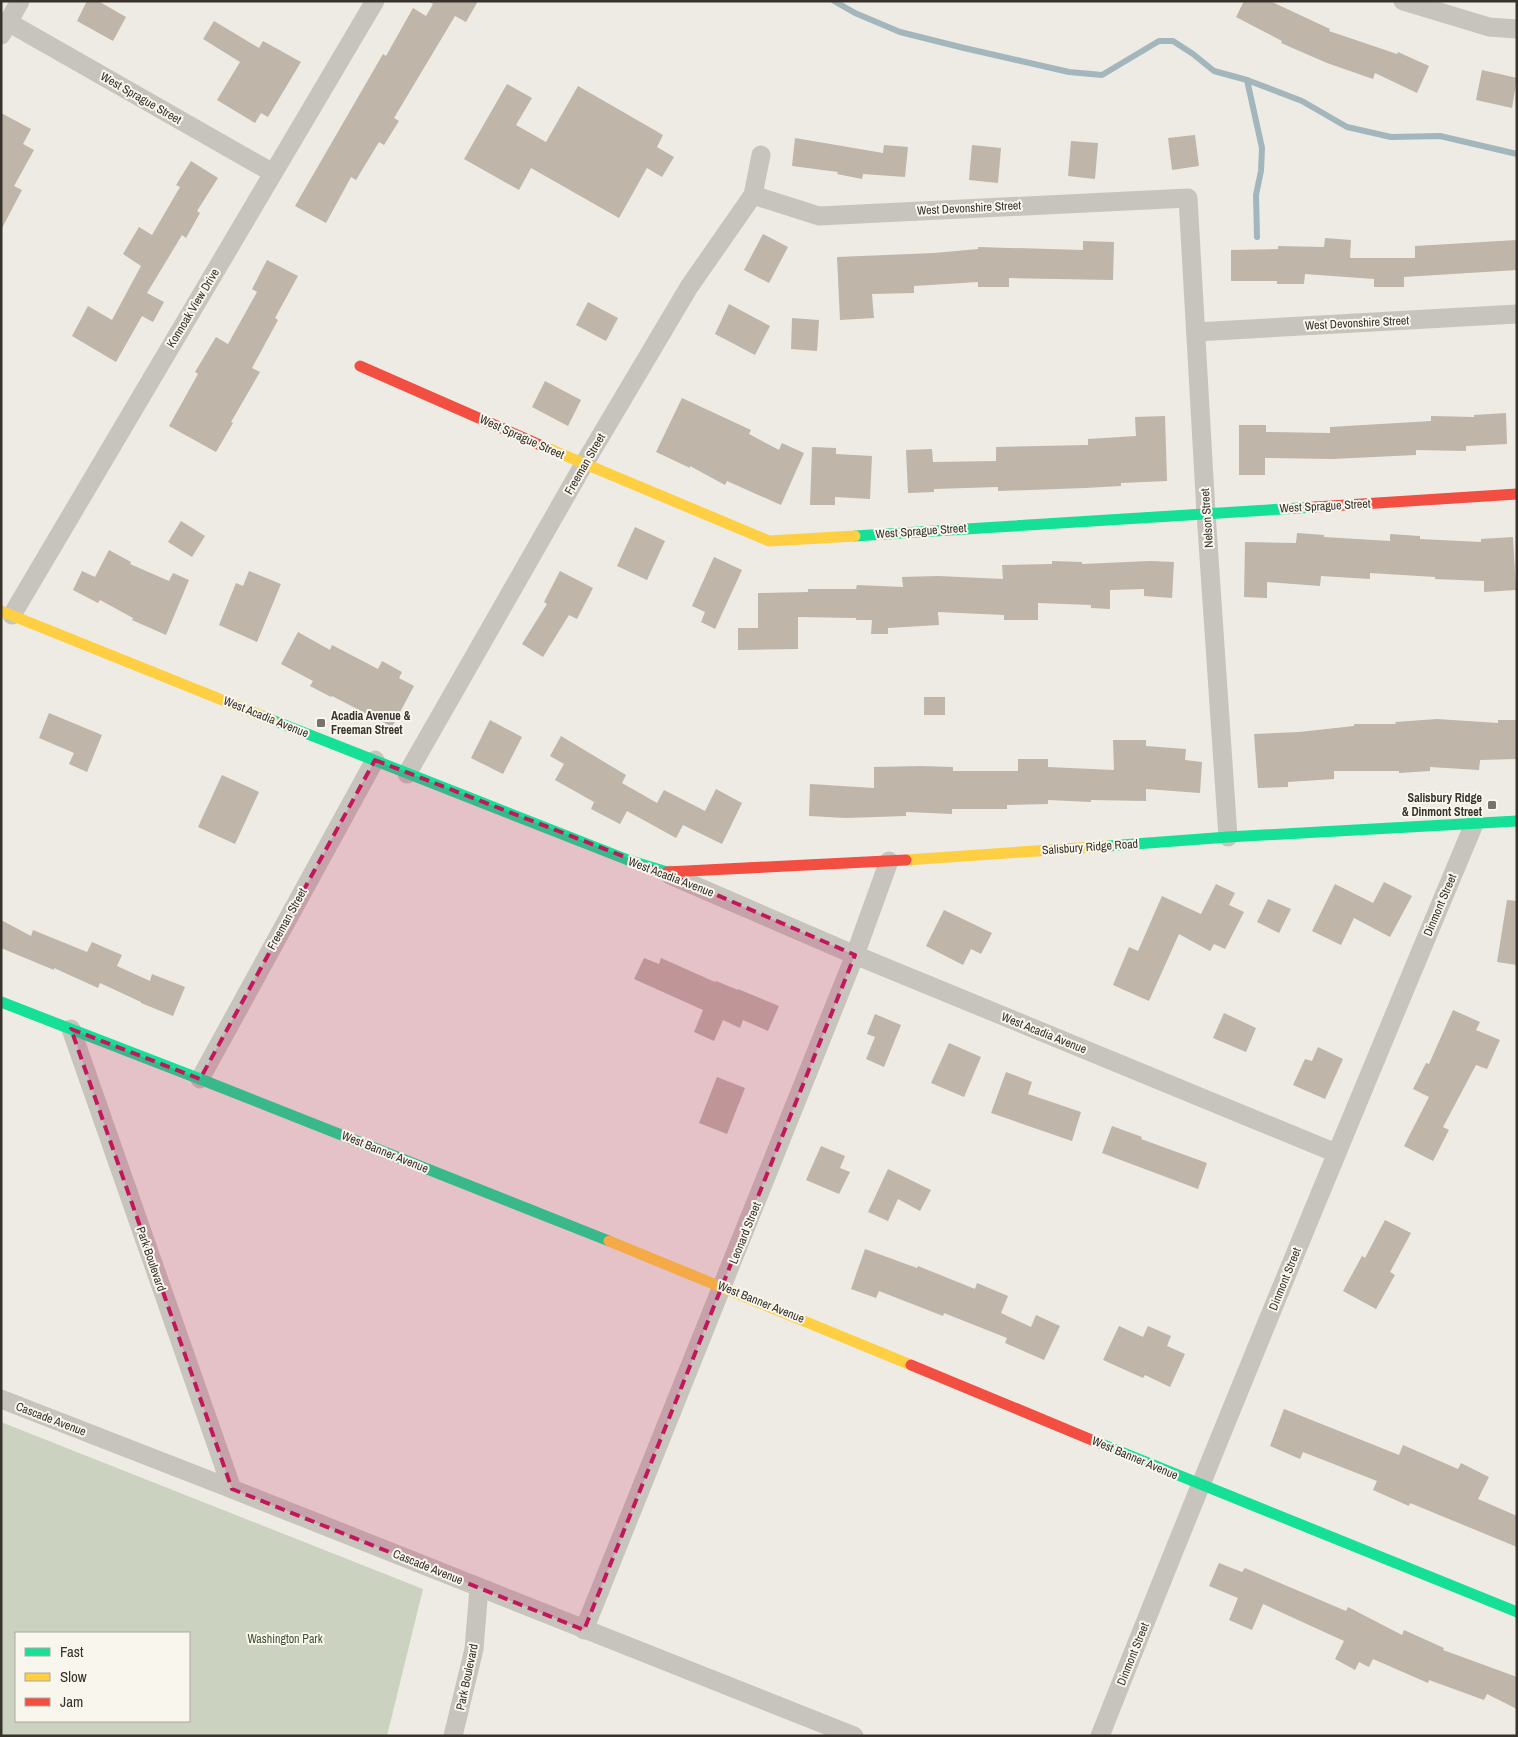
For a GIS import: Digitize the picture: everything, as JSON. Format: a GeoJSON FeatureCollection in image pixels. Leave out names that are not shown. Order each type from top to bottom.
{"type":"FeatureCollection","features":[{"type":"Feature","properties":{"kind":"street"},"geometry":{"type":"LineString","coordinates":[[5,28],[20,1]]}},
{"type":"Feature","properties":{"kind":"street","name":"Konnoak View Drive"},"geometry":{"type":"LineString","coordinates":[[6,613],[375,1]]}},
{"type":"Feature","properties":{"kind":"street"},"geometry":{"type":"LineString","coordinates":[[1403,1],[1489,27],[1517,29]]}},
{"type":"Feature","properties":{"kind":"street","name":"West Sprague Street"},"geometry":{"type":"LineString","coordinates":[[5,28],[273,173]]}},
{"type":"Feature","properties":{"kind":"street","name":"Freeman Street"},"geometry":{"type":"LineString","coordinates":[[407,774],[584,464],[689,288],[753,195],[761,156]]}},
{"type":"Feature","properties":{"kind":"street","name":"West Devonshire Street"},"geometry":{"type":"LineString","coordinates":[[753,195],[819,216],[1188,198]]}},
{"type":"Feature","properties":{"kind":"street","name":"Nelson Street"},"geometry":{"type":"LineString","coordinates":[[1188,198],[1206,513],[1228,837]]}},
{"type":"Feature","properties":{"kind":"street","name":"West Devonshire Street"},"geometry":{"type":"LineString","coordinates":[[1196,332],[1517,314]]}},
{"type":"Feature","properties":{"kind":"street","name":"West Sprague Street"},"geometry":{"type":"LineString","coordinates":[[360,366],[584,464],[768,541],[1517,494]]}},
{"type":"Feature","properties":{"kind":"street","name":"West Acadia Avenue"},"geometry":{"type":"LineString","coordinates":[[6,613],[407,774],[628,860],[664,872],[855,955],[1336,1153]]}},
{"type":"Feature","properties":{"kind":"street","name":"Freeman Street"},"geometry":{"type":"LineString","coordinates":[[200,1079],[374,760]]}},
{"type":"Feature","properties":{"kind":"street","name":"Salisbury Ridge Road"},"geometry":{"type":"LineString","coordinates":[[664,872],[889,861],[1228,837],[1517,821]]}},
{"type":"Feature","properties":{"kind":"street","name":"Dinmont Street"},"geometry":{"type":"LineString","coordinates":[[1100,1736],[1336,1153],[1474,824]]}},
{"type":"Feature","properties":{"kind":"street","name":"Leonard Street"},"geometry":{"type":"LineString","coordinates":[[584,1630],[724,1287],[855,955],[889,861]]}},
{"type":"Feature","properties":{"kind":"street","name":"West Banner Avenue"},"geometry":{"type":"LineString","coordinates":[[1,1002],[724,1287],[1200,1485],[1517,1612]]}},
{"type":"Feature","properties":{"kind":"street","name":"Park Boulevard"},"geometry":{"type":"LineString","coordinates":[[70,1029],[232,1489]]}},
{"type":"Feature","properties":{"kind":"street","name":"Cascade Avenue"},"geometry":{"type":"LineString","coordinates":[[1,1399],[854,1736]]}},
{"type":"Feature","properties":{"kind":"street","name":"Park Boulevard"},"geometry":{"type":"LineString","coordinates":[[453,1736],[474,1649],[479,1588]]}},
{"type":"Feature","properties":{"kind":"highlighted area"},"geometry":{"type":"Polygon","coordinates":[[[375,760],[664,872],[855,955],[584,1630],[232,1489],[71,1029],[200,1079],[375,760]]]}},
{"type":"Feature","properties":{"kind":"green space","name":"Washington Park"},"geometry":{"type":"Polygon","coordinates":[[[1,1422],[423,1589],[387,1736],[1,1736],[1,1422]]]}},
{"type":"Feature","properties":{"kind":"building"},"geometry":{"type":"Polygon","coordinates":[[[87,1],[98,1],[126,17],[113,41],[77,21],[87,1]]]}},
{"type":"Feature","properties":{"kind":"building"},"geometry":{"type":"Polygon","coordinates":[[[428,1],[478,1],[466,22],[455,16],[394,118],[399,121],[384,145],[379,142],[356,180],[351,177],[326,223],[295,206],[383,54],[386,56],[413,8],[426,16],[433,4],[428,1]]]}},
{"type":"Feature","properties":{"kind":"building"},"geometry":{"type":"Polygon","coordinates":[[[1244,1],[1270,1],[1330,29],[1329,31],[1397,54],[1398,52],[1429,66],[1417,93],[1375,73],[1373,79],[1327,63],[1281,43],[1282,41],[1236,17],[1244,1]]]}},
{"type":"Feature","properties":{"kind":"building"},"geometry":{"type":"Polygon","coordinates":[[[214,21],[259,48],[263,41],[301,62],[268,117],[261,113],[255,123],[217,100],[240,62],[203,39],[214,21]]]}},
{"type":"Feature","properties":{"kind":"building"},"geometry":{"type":"Polygon","coordinates":[[[1482,70],[1517,78],[1512,108],[1476,100],[1482,70]]]}},
{"type":"Feature","properties":{"kind":"building"},"geometry":{"type":"Polygon","coordinates":[[[507,84],[532,98],[516,125],[546,142],[578,86],[663,135],[657,147],[674,157],[662,177],[647,168],[619,218],[531,168],[519,190],[464,159],[507,84]]]}},
{"type":"Feature","properties":{"kind":"building"},"geometry":{"type":"Polygon","coordinates":[[[1,113],[31,129],[23,144],[34,150],[14,186],[22,190],[1,230],[1,113]]]}},
{"type":"Feature","properties":{"kind":"building"},"geometry":{"type":"Polygon","coordinates":[[[1195,135],[1199,166],[1172,170],[1168,138],[1195,135]]]}},
{"type":"Feature","properties":{"kind":"building"},"geometry":{"type":"Polygon","coordinates":[[[795,138],[883,153],[884,145],[908,147],[905,177],[863,174],[862,179],[837,174],[838,172],[792,166],[795,138]]]}},
{"type":"Feature","properties":{"kind":"building"},"geometry":{"type":"Polygon","coordinates":[[[1071,141],[1098,143],[1095,179],[1068,176],[1071,141]]]}},
{"type":"Feature","properties":{"kind":"building"},"geometry":{"type":"Polygon","coordinates":[[[972,145],[1001,148],[998,183],[969,180],[972,145]]]}},
{"type":"Feature","properties":{"kind":"building"},"geometry":{"type":"Polygon","coordinates":[[[191,161],[218,178],[197,211],[200,213],[186,238],[182,235],[147,293],[164,302],[153,322],[142,316],[116,362],[72,336],[88,306],[112,320],[141,266],[123,254],[139,227],[152,235],[180,187],[176,185],[191,161]]]}},
{"type":"Feature","properties":{"kind":"building"},"geometry":{"type":"Polygon","coordinates":[[[763,234],[788,247],[769,283],[744,270],[763,234]]]}},
{"type":"Feature","properties":{"kind":"building"},"geometry":{"type":"Polygon","coordinates":[[[1325,238],[1351,240],[1350,258],[1415,258],[1415,246],[1517,240],[1517,270],[1404,277],[1404,287],[1374,287],[1374,279],[1305,274],[1304,284],[1277,284],[1277,281],[1231,281],[1231,250],[1278,249],[1278,246],[1324,247],[1325,238]]]}},
{"type":"Feature","properties":{"kind":"building"},"geometry":{"type":"Polygon","coordinates":[[[1083,241],[1114,242],[1113,280],[1009,278],[1009,287],[978,287],[978,282],[914,286],[914,293],[872,294],[874,318],[840,320],[837,257],[934,253],[978,249],[978,247],[1083,250],[1083,241]]]}},
{"type":"Feature","properties":{"kind":"building"},"geometry":{"type":"Polygon","coordinates":[[[267,260],[298,276],[275,318],[278,320],[252,368],[260,372],[216,452],[169,426],[198,374],[195,372],[216,337],[228,344],[257,292],[252,289],[267,260]]]}},
{"type":"Feature","properties":{"kind":"building"},"geometry":{"type":"Polygon","coordinates":[[[588,302],[618,318],[606,341],[576,325],[588,302]]]}},
{"type":"Feature","properties":{"kind":"building"},"geometry":{"type":"Polygon","coordinates":[[[729,304],[770,326],[755,355],[715,334],[729,304]]]}},
{"type":"Feature","properties":{"kind":"building"},"geometry":{"type":"Polygon","coordinates":[[[792,318],[819,320],[817,351],[791,349],[792,318]]]}},
{"type":"Feature","properties":{"kind":"building"},"geometry":{"type":"Polygon","coordinates":[[[545,381],[581,400],[568,426],[532,407],[545,381]]]}},
{"type":"Feature","properties":{"kind":"building"},"geometry":{"type":"Polygon","coordinates":[[[682,398],[751,430],[749,434],[779,450],[782,443],[804,453],[781,505],[727,481],[725,485],[690,466],[690,468],[656,452],[682,398]]]}},
{"type":"Feature","properties":{"kind":"building"},"geometry":{"type":"Polygon","coordinates":[[[1506,413],[1507,444],[1466,446],[1466,451],[1416,450],[1416,455],[1332,459],[1265,458],[1265,475],[1239,475],[1239,425],[1266,425],[1266,432],[1330,433],[1330,427],[1431,421],[1431,416],[1474,417],[1474,415],[1506,413]]]}},
{"type":"Feature","properties":{"kind":"building"},"geometry":{"type":"Polygon","coordinates":[[[1165,416],[1167,481],[1121,483],[1121,486],[1085,488],[998,491],[998,487],[934,489],[934,492],[908,493],[906,450],[932,449],[933,462],[996,461],[996,447],[1088,445],[1088,439],[1136,436],[1135,417],[1165,416]]]}},
{"type":"Feature","properties":{"kind":"building"},"geometry":{"type":"Polygon","coordinates":[[[812,447],[836,448],[836,454],[872,456],[870,499],[835,497],[835,505],[810,505],[812,447]]]}},
{"type":"Feature","properties":{"kind":"building"},"geometry":{"type":"Polygon","coordinates":[[[181,521],[205,536],[192,557],[168,542],[181,521]]]}},
{"type":"Feature","properties":{"kind":"building"},"geometry":{"type":"Polygon","coordinates":[[[635,527],[665,541],[647,580],[617,566],[635,527]]]}},
{"type":"Feature","properties":{"kind":"building"},"geometry":{"type":"Polygon","coordinates":[[[1297,533],[1324,535],[1324,537],[1390,541],[1390,534],[1420,536],[1420,539],[1481,542],[1481,539],[1513,537],[1516,590],[1484,592],[1484,581],[1370,573],[1370,579],[1321,576],[1320,586],[1267,582],[1267,598],[1244,597],[1245,542],[1296,543],[1297,533]]]}},
{"type":"Feature","properties":{"kind":"building"},"geometry":{"type":"Polygon","coordinates":[[[109,550],[131,562],[130,564],[169,581],[173,573],[189,580],[166,635],[132,620],[133,618],[100,600],[98,603],[73,590],[82,571],[95,577],[109,550]]]}},
{"type":"Feature","properties":{"kind":"building"},"geometry":{"type":"Polygon","coordinates":[[[714,557],[742,570],[715,629],[701,622],[705,612],[692,606],[714,557]]]}},
{"type":"Feature","properties":{"kind":"building"},"geometry":{"type":"Polygon","coordinates":[[[1052,561],[1082,562],[1082,564],[1150,561],[1174,562],[1172,598],[1144,596],[1144,589],[1110,590],[1110,609],[1091,608],[1091,605],[1038,603],[1038,620],[1004,620],[1004,615],[938,612],[939,625],[888,628],[888,634],[871,634],[872,620],[798,617],[798,649],[738,650],[738,628],[758,628],[758,593],[808,592],[808,589],[856,589],[857,585],[903,587],[902,577],[938,576],[1003,579],[1002,565],[1052,564],[1052,561]]]}},
{"type":"Feature","properties":{"kind":"building"},"geometry":{"type":"Polygon","coordinates":[[[249,571],[281,584],[257,642],[219,625],[236,583],[243,586],[249,571]]]}},
{"type":"Feature","properties":{"kind":"building"},"geometry":{"type":"Polygon","coordinates":[[[560,571],[593,588],[577,619],[569,615],[543,657],[522,644],[547,604],[544,602],[560,571]]]}},
{"type":"Feature","properties":{"kind":"building"},"geometry":{"type":"Polygon","coordinates":[[[298,632],[330,650],[332,645],[378,669],[382,661],[402,672],[399,678],[414,686],[392,727],[310,686],[313,681],[281,664],[298,632]]]}},
{"type":"Feature","properties":{"kind":"building"},"geometry":{"type":"Polygon","coordinates":[[[924,697],[945,697],[945,715],[924,715],[924,697]]]}},
{"type":"Feature","properties":{"kind":"building"},"geometry":{"type":"Polygon","coordinates":[[[49,713],[102,735],[87,772],[69,764],[74,753],[39,738],[49,713]]]}},
{"type":"Feature","properties":{"kind":"building"},"geometry":{"type":"Polygon","coordinates":[[[1437,719],[1498,723],[1498,720],[1517,720],[1517,759],[1480,760],[1479,770],[1430,767],[1430,771],[1399,773],[1399,771],[1334,771],[1334,779],[1288,782],[1288,787],[1258,788],[1254,734],[1299,732],[1354,726],[1354,724],[1396,724],[1395,722],[1437,719]]]}},
{"type":"Feature","properties":{"kind":"building"},"geometry":{"type":"Polygon","coordinates":[[[490,720],[522,737],[503,774],[471,758],[490,720]]]}},
{"type":"Feature","properties":{"kind":"building"},"geometry":{"type":"Polygon","coordinates":[[[561,736],[626,775],[622,783],[657,803],[664,790],[705,811],[716,789],[742,803],[722,844],[683,825],[676,838],[627,811],[620,824],[591,809],[594,802],[555,780],[564,764],[550,756],[561,736]]]}},
{"type":"Feature","properties":{"kind":"building"},"geometry":{"type":"Polygon","coordinates":[[[1113,740],[1146,740],[1146,746],[1186,749],[1185,760],[1202,762],[1200,793],[1146,789],[1146,801],[1091,800],[1091,802],[1048,800],[1048,804],[1007,805],[1007,809],[952,809],[952,814],[906,812],[906,816],[845,818],[809,816],[810,784],[874,788],[874,767],[921,766],[953,767],[953,771],[1018,771],[1018,759],[1048,759],[1048,767],[1114,770],[1113,740]]]}},
{"type":"Feature","properties":{"kind":"building"},"geometry":{"type":"Polygon","coordinates":[[[222,775],[259,792],[235,844],[198,827],[222,775]]]}},
{"type":"Feature","properties":{"kind":"building"},"geometry":{"type":"Polygon","coordinates":[[[1384,882],[1412,896],[1390,937],[1354,918],[1341,945],[1312,931],[1335,884],[1373,903],[1384,882]]]}},
{"type":"Feature","properties":{"kind":"building"},"geometry":{"type":"Polygon","coordinates":[[[1216,884],[1235,893],[1229,905],[1244,912],[1225,949],[1214,944],[1210,951],[1179,934],[1149,1001],[1113,985],[1129,947],[1138,951],[1162,896],[1201,914],[1216,884]]]}},
{"type":"Feature","properties":{"kind":"building"},"geometry":{"type":"Polygon","coordinates":[[[1268,899],[1291,909],[1279,933],[1257,922],[1268,899]]]}},
{"type":"Feature","properties":{"kind":"building"},"geometry":{"type":"Polygon","coordinates":[[[1507,900],[1517,901],[1517,965],[1497,962],[1507,900]]]}},
{"type":"Feature","properties":{"kind":"building"},"geometry":{"type":"Polygon","coordinates":[[[944,910],[992,933],[981,954],[971,949],[963,965],[926,946],[944,910]]]}},
{"type":"Feature","properties":{"kind":"building"},"geometry":{"type":"Polygon","coordinates":[[[1,920],[31,936],[33,930],[87,952],[92,942],[122,955],[117,966],[150,981],[152,974],[185,987],[173,1016],[100,983],[98,988],[54,968],[54,970],[1,948],[1,920]]]}},
{"type":"Feature","properties":{"kind":"building"},"geometry":{"type":"Polygon","coordinates":[[[644,958],[659,964],[661,958],[715,982],[738,989],[779,1006],[768,1031],[743,1020],[740,1028],[723,1020],[714,1041],[694,1032],[703,1010],[634,979],[644,958]]]}},
{"type":"Feature","properties":{"kind":"building"},"geometry":{"type":"Polygon","coordinates":[[[1453,1010],[1480,1022],[1476,1030],[1500,1040],[1487,1069],[1476,1065],[1443,1127],[1449,1130],[1433,1161],[1404,1146],[1429,1097],[1413,1089],[1426,1063],[1429,1064],[1453,1010]]]}},
{"type":"Feature","properties":{"kind":"building"},"geometry":{"type":"Polygon","coordinates":[[[1224,1013],[1256,1028],[1246,1052],[1213,1038],[1224,1013]]]}},
{"type":"Feature","properties":{"kind":"building"},"geometry":{"type":"Polygon","coordinates":[[[875,1014],[901,1025],[884,1067],[866,1059],[875,1037],[867,1034],[875,1014]]]}},
{"type":"Feature","properties":{"kind":"building"},"geometry":{"type":"Polygon","coordinates":[[[949,1043],[981,1057],[964,1097],[931,1083],[949,1043]]]}},
{"type":"Feature","properties":{"kind":"building"},"geometry":{"type":"Polygon","coordinates":[[[1318,1047],[1343,1059],[1325,1099],[1293,1085],[1305,1059],[1312,1061],[1318,1047]]]}},
{"type":"Feature","properties":{"kind":"building"},"geometry":{"type":"Polygon","coordinates":[[[1006,1072],[1032,1082],[1028,1094],[1081,1112],[1072,1141],[991,1113],[1006,1072]]]}},
{"type":"Feature","properties":{"kind":"building"},"geometry":{"type":"Polygon","coordinates":[[[717,1077],[745,1088],[727,1134],[699,1123],[717,1077]]]}},
{"type":"Feature","properties":{"kind":"building"},"geometry":{"type":"Polygon","coordinates":[[[1112,1126],[1142,1137],[1141,1139],[1207,1163],[1198,1189],[1102,1153],[1112,1126]]]}},
{"type":"Feature","properties":{"kind":"building"},"geometry":{"type":"Polygon","coordinates":[[[821,1146],[845,1156],[840,1168],[850,1172],[839,1194],[806,1180],[821,1146]]]}},
{"type":"Feature","properties":{"kind":"building"},"geometry":{"type":"Polygon","coordinates":[[[888,1169],[931,1190],[920,1211],[898,1199],[888,1221],[868,1212],[888,1169]]]}},
{"type":"Feature","properties":{"kind":"building"},"geometry":{"type":"Polygon","coordinates":[[[1385,1220],[1411,1233],[1390,1272],[1395,1275],[1376,1309],[1343,1291],[1362,1256],[1365,1258],[1385,1220]]]}},
{"type":"Feature","properties":{"kind":"building"},"geometry":{"type":"Polygon","coordinates":[[[865,1249],[917,1268],[918,1266],[975,1289],[977,1283],[1008,1296],[1001,1313],[1031,1327],[1036,1315],[1060,1326],[1044,1360],[1005,1343],[1007,1338],[944,1313],[943,1316],[879,1291],[876,1298],[851,1289],[865,1249]]]}},
{"type":"Feature","properties":{"kind":"building"},"geometry":{"type":"Polygon","coordinates":[[[1119,1326],[1143,1337],[1148,1326],[1171,1336],[1167,1346],[1185,1354],[1170,1387],[1145,1375],[1143,1378],[1103,1360],[1119,1326]]]}},
{"type":"Feature","properties":{"kind":"building"},"geometry":{"type":"Polygon","coordinates":[[[1284,1409],[1399,1455],[1403,1445],[1458,1469],[1461,1463],[1489,1477],[1478,1499],[1517,1516],[1517,1547],[1410,1503],[1409,1506],[1373,1490],[1377,1481],[1303,1452],[1300,1459],[1270,1446],[1284,1409]]]}},
{"type":"Feature","properties":{"kind":"building"},"geometry":{"type":"Polygon","coordinates":[[[1219,1563],[1242,1572],[1245,1568],[1346,1611],[1348,1607],[1402,1635],[1404,1630],[1444,1648],[1443,1650],[1517,1677],[1517,1709],[1487,1694],[1484,1700],[1429,1680],[1428,1683],[1373,1659],[1369,1667],[1359,1662],[1355,1670],[1335,1659],[1344,1641],[1263,1604],[1252,1630],[1229,1620],[1238,1598],[1209,1586],[1219,1563]]]}},
{"type":"Feature","properties":{"kind":"waterway"},"geometry":{"type":"LineString","coordinates":[[834,1],[855,13],[900,32],[1069,72],[1102,75],[1159,41],[1173,41],[1214,71],[1247,80],[1302,101],[1347,127],[1391,137],[1440,136],[1517,154]]}},
{"type":"Feature","properties":{"kind":"waterway"},"geometry":{"type":"LineString","coordinates":[[1247,80],[1262,148],[1261,171],[1256,195],[1257,237]]}},
{"type":"Feature","properties":{"kind":"traffic: fast"},"geometry":{"type":"LineString","coordinates":[[855,536],[1315,507]]}},
{"type":"Feature","properties":{"kind":"traffic: fast"},"geometry":{"type":"LineString","coordinates":[[272,720],[628,860],[667,872]]}},
{"type":"Feature","properties":{"kind":"traffic: fast"},"geometry":{"type":"LineString","coordinates":[[1108,846],[1228,837],[1517,821]]}},
{"type":"Feature","properties":{"kind":"traffic: fast"},"geometry":{"type":"LineString","coordinates":[[1,1002],[609,1241]]}},
{"type":"Feature","properties":{"kind":"traffic: fast"},"geometry":{"type":"LineString","coordinates":[[1099,1443],[1517,1612]]}},
{"type":"Feature","properties":{"kind":"traffic: slow"},"geometry":{"type":"LineString","coordinates":[[540,445],[769,541],[855,536]]}},
{"type":"Feature","properties":{"kind":"traffic: slow"},"geometry":{"type":"LineString","coordinates":[[1,611],[272,720]]}},
{"type":"Feature","properties":{"kind":"traffic: slow"},"geometry":{"type":"LineString","coordinates":[[906,860],[1108,846]]}},
{"type":"Feature","properties":{"kind":"traffic: slow"},"geometry":{"type":"LineString","coordinates":[[609,1241],[911,1365]]}},
{"type":"Feature","properties":{"kind":"traffic: jam"},"geometry":{"type":"LineString","coordinates":[[360,366],[540,445]]}},
{"type":"Feature","properties":{"kind":"traffic: jam"},"geometry":{"type":"LineString","coordinates":[[1315,507],[1517,494]]}},
{"type":"Feature","properties":{"kind":"traffic: jam"},"geometry":{"type":"LineString","coordinates":[[667,872],[906,860]]}},
{"type":"Feature","properties":{"kind":"traffic: jam"},"geometry":{"type":"LineString","coordinates":[[911,1365],[1099,1443]]}},
{"type":"Feature","properties":{"kind":"place","name":"Acadia Avenue & Freeman Street"},"geometry":{"type":"Point","coordinates":[321,723]}},
{"type":"Feature","properties":{"kind":"place","name":"Salisbury Ridge & Dinmont Street"},"geometry":{"type":"Point","coordinates":[1492,805]}}]}
